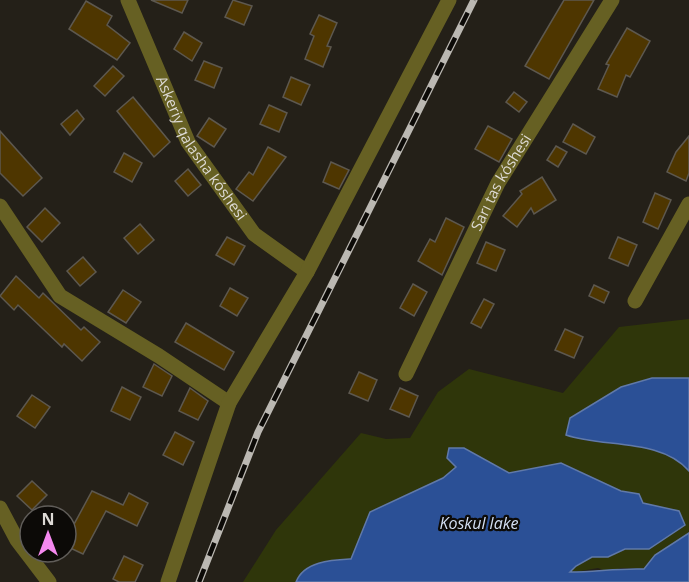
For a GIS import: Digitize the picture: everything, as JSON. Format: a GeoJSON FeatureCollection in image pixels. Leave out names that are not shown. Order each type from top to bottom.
{"type":"FeatureCollection","features":[{"type":"Feature","properties":{"kind":"street","name":"Askeriy qalasha kóshesi"},"geometry":{"type":"LineString","coordinates":[[128,0],[188,141],[254,234],[308,272]]}},
{"type":"Feature","properties":{"kind":"street"},"geometry":{"type":"LineString","coordinates":[[168,582],[229,403],[308,272],[449,0]]}},
{"type":"Feature","properties":{"kind":"street","name":"Sarı tas kóshesi"},"geometry":{"type":"LineString","coordinates":[[406,374],[498,183],[612,0]]}},
{"type":"Feature","properties":{"kind":"street"},"geometry":{"type":"LineString","coordinates":[[635,301],[689,204]]}},
{"type":"Feature","properties":{"kind":"street"},"geometry":{"type":"LineString","coordinates":[[0,206],[60,296],[159,356],[229,403]]}},
{"type":"Feature","properties":{"kind":"street"},"geometry":{"type":"LineString","coordinates":[[0,508],[17,540],[49,582]]}},
{"type":"Feature","properties":{"kind":"green space"},"geometry":{"type":"Polygon","coordinates":[[[689,319],[689,378],[652,378],[566,434],[597,442],[630,445],[662,452],[677,460],[689,471],[689,533],[655,555],[644,569],[621,568],[608,572],[598,568],[569,573],[592,557],[608,557],[625,549],[649,549],[643,503],[639,494],[621,491],[562,463],[509,473],[464,448],[450,448],[447,458],[456,467],[443,478],[370,512],[351,559],[312,565],[300,575],[296,582],[243,582],[276,530],[361,433],[386,439],[410,438],[438,392],[469,369],[563,393],[619,327],[689,319]]]}},
{"type":"Feature","properties":{"kind":"water"},"geometry":{"type":"Polygon","coordinates":[[[652,378],[689,378],[689,471],[663,453],[566,435],[570,418],[621,387],[652,378]]]}},
{"type":"Feature","properties":{"kind":"water","name":"Koskul lake"},"geometry":{"type":"Polygon","coordinates":[[[449,448],[464,448],[509,473],[561,463],[621,491],[639,494],[643,503],[679,511],[685,525],[649,549],[625,549],[608,557],[592,557],[570,572],[644,569],[655,555],[689,533],[689,582],[296,582],[305,570],[319,563],[351,559],[370,512],[443,478],[456,467],[447,458],[449,448]]]}},
{"type":"Feature","properties":{"kind":"building"},"geometry":{"type":"Polygon","coordinates":[[[151,0],[188,0],[182,13],[151,0]]]}},
{"type":"Feature","properties":{"kind":"building"},"geometry":{"type":"Polygon","coordinates":[[[233,0],[252,6],[244,25],[225,17],[233,0]]]}},
{"type":"Feature","properties":{"kind":"building"},"geometry":{"type":"Polygon","coordinates":[[[564,0],[594,0],[549,79],[525,66],[564,0]]]}},
{"type":"Feature","properties":{"kind":"building"},"geometry":{"type":"Polygon","coordinates":[[[86,1],[112,16],[107,25],[130,43],[117,60],[69,29],[86,1]]]}},
{"type":"Feature","properties":{"kind":"building"},"geometry":{"type":"Polygon","coordinates":[[[319,15],[337,23],[327,46],[331,47],[323,67],[305,59],[314,36],[310,34],[319,15]]]}},
{"type":"Feature","properties":{"kind":"building"},"geometry":{"type":"Polygon","coordinates":[[[627,28],[650,41],[630,77],[626,75],[617,97],[598,89],[609,65],[606,64],[627,28]]]}},
{"type":"Feature","properties":{"kind":"building"},"geometry":{"type":"Polygon","coordinates":[[[184,32],[202,43],[192,61],[174,49],[184,32]]]}},
{"type":"Feature","properties":{"kind":"building"},"geometry":{"type":"Polygon","coordinates":[[[204,61],[222,68],[214,88],[195,80],[204,61]]]}},
{"type":"Feature","properties":{"kind":"building"},"geometry":{"type":"Polygon","coordinates":[[[113,66],[124,76],[105,96],[94,86],[113,66]]]}},
{"type":"Feature","properties":{"kind":"building"},"geometry":{"type":"Polygon","coordinates":[[[291,77],[310,85],[301,105],[283,97],[291,77]]]}},
{"type":"Feature","properties":{"kind":"building"},"geometry":{"type":"Polygon","coordinates":[[[514,92],[527,102],[519,112],[506,102],[514,92]]]}},
{"type":"Feature","properties":{"kind":"building"},"geometry":{"type":"Polygon","coordinates":[[[133,97],[170,142],[154,157],[117,111],[133,97]]]}},
{"type":"Feature","properties":{"kind":"building"},"geometry":{"type":"Polygon","coordinates":[[[269,105],[287,113],[279,132],[260,124],[269,105]]]}},
{"type":"Feature","properties":{"kind":"building"},"geometry":{"type":"Polygon","coordinates":[[[77,110],[84,119],[70,135],[61,124],[77,110]]]}},
{"type":"Feature","properties":{"kind":"building"},"geometry":{"type":"Polygon","coordinates":[[[209,118],[226,129],[214,147],[197,136],[209,118]]]}},
{"type":"Feature","properties":{"kind":"building"},"geometry":{"type":"Polygon","coordinates":[[[573,124],[595,137],[586,154],[563,142],[573,124]]]}},
{"type":"Feature","properties":{"kind":"building"},"geometry":{"type":"Polygon","coordinates":[[[488,126],[512,139],[499,162],[475,149],[488,126]]]}},
{"type":"Feature","properties":{"kind":"building"},"geometry":{"type":"Polygon","coordinates":[[[0,131],[42,178],[23,196],[0,173],[0,131]]]}},
{"type":"Feature","properties":{"kind":"building"},"geometry":{"type":"Polygon","coordinates":[[[689,136],[689,173],[686,181],[667,172],[676,152],[689,136]]]}},
{"type":"Feature","properties":{"kind":"building"},"geometry":{"type":"Polygon","coordinates":[[[556,146],[567,152],[558,167],[547,160],[556,146]]]}},
{"type":"Feature","properties":{"kind":"building"},"geometry":{"type":"Polygon","coordinates":[[[268,147],[286,157],[253,201],[236,189],[249,172],[253,175],[268,147]]]}},
{"type":"Feature","properties":{"kind":"building"},"geometry":{"type":"Polygon","coordinates":[[[124,153],[142,163],[132,182],[114,172],[124,153]]]}},
{"type":"Feature","properties":{"kind":"building"},"geometry":{"type":"Polygon","coordinates":[[[331,162],[349,170],[339,189],[323,182],[331,162]]]}},
{"type":"Feature","properties":{"kind":"building"},"geometry":{"type":"Polygon","coordinates":[[[188,169],[201,185],[188,196],[175,181],[188,169]]]}},
{"type":"Feature","properties":{"kind":"building"},"geometry":{"type":"Polygon","coordinates":[[[542,177],[556,200],[534,214],[531,208],[517,227],[503,216],[522,194],[520,191],[542,177]]]}},
{"type":"Feature","properties":{"kind":"building"},"geometry":{"type":"Polygon","coordinates":[[[655,193],[671,200],[658,229],[643,222],[655,193]]]}},
{"type":"Feature","properties":{"kind":"building"},"geometry":{"type":"Polygon","coordinates":[[[45,208],[60,223],[42,242],[27,227],[45,208]]]}},
{"type":"Feature","properties":{"kind":"building"},"geometry":{"type":"Polygon","coordinates":[[[446,218],[464,227],[442,275],[418,261],[430,239],[435,242],[446,218]]]}},
{"type":"Feature","properties":{"kind":"building"},"geometry":{"type":"Polygon","coordinates":[[[140,224],[154,240],[138,254],[124,238],[140,224]]]}},
{"type":"Feature","properties":{"kind":"building"},"geometry":{"type":"Polygon","coordinates":[[[227,237],[245,246],[234,265],[216,255],[227,237]]]}},
{"type":"Feature","properties":{"kind":"building"},"geometry":{"type":"Polygon","coordinates":[[[618,237],[637,245],[628,266],[609,258],[618,237]]]}},
{"type":"Feature","properties":{"kind":"building"},"geometry":{"type":"Polygon","coordinates":[[[486,242],[505,250],[496,271],[477,263],[486,242]]]}},
{"type":"Feature","properties":{"kind":"building"},"geometry":{"type":"Polygon","coordinates":[[[83,257],[96,272],[80,286],[67,271],[83,257]]]}},
{"type":"Feature","properties":{"kind":"building"},"geometry":{"type":"Polygon","coordinates":[[[16,276],[39,298],[43,293],[81,330],[84,327],[100,342],[82,361],[64,344],[62,347],[18,305],[14,310],[0,296],[16,276]]]}},
{"type":"Feature","properties":{"kind":"building"},"geometry":{"type":"Polygon","coordinates":[[[413,284],[427,292],[414,316],[400,308],[413,284]]]}},
{"type":"Feature","properties":{"kind":"building"},"geometry":{"type":"Polygon","coordinates":[[[594,285],[609,292],[604,303],[589,296],[594,285]]]}},
{"type":"Feature","properties":{"kind":"building"},"geometry":{"type":"Polygon","coordinates":[[[230,288],[248,298],[237,316],[220,306],[230,288]]]}},
{"type":"Feature","properties":{"kind":"building"},"geometry":{"type":"Polygon","coordinates":[[[123,290],[141,302],[126,323],[108,312],[123,290]]]}},
{"type":"Feature","properties":{"kind":"building"},"geometry":{"type":"Polygon","coordinates":[[[484,299],[494,304],[481,328],[471,323],[484,299]]]}},
{"type":"Feature","properties":{"kind":"building"},"geometry":{"type":"Polygon","coordinates":[[[186,323],[234,352],[224,370],[175,342],[186,323]]]}},
{"type":"Feature","properties":{"kind":"building"},"geometry":{"type":"Polygon","coordinates":[[[565,329],[583,337],[574,358],[555,350],[565,329]]]}},
{"type":"Feature","properties":{"kind":"building"},"geometry":{"type":"Polygon","coordinates":[[[154,364],[172,376],[162,396],[143,387],[154,364]]]}},
{"type":"Feature","properties":{"kind":"building"},"geometry":{"type":"Polygon","coordinates":[[[359,372],[377,380],[368,401],[349,393],[359,372]]]}},
{"type":"Feature","properties":{"kind":"building"},"geometry":{"type":"Polygon","coordinates":[[[122,387],[141,397],[130,420],[111,411],[122,387]]]}},
{"type":"Feature","properties":{"kind":"building"},"geometry":{"type":"Polygon","coordinates":[[[190,388],[208,401],[198,420],[179,411],[190,388]]]}},
{"type":"Feature","properties":{"kind":"building"},"geometry":{"type":"Polygon","coordinates":[[[400,388],[418,396],[409,417],[390,409],[400,388]]]}},
{"type":"Feature","properties":{"kind":"building"},"geometry":{"type":"Polygon","coordinates":[[[32,395],[50,407],[35,428],[17,416],[32,395]]]}},
{"type":"Feature","properties":{"kind":"building"},"geometry":{"type":"Polygon","coordinates":[[[175,432],[194,442],[183,465],[163,455],[175,432]]]}},
{"type":"Feature","properties":{"kind":"building"},"geometry":{"type":"Polygon","coordinates":[[[32,481],[47,495],[38,504],[26,504],[17,496],[32,481]]]}},
{"type":"Feature","properties":{"kind":"building"},"geometry":{"type":"Polygon","coordinates":[[[92,491],[123,505],[129,493],[148,503],[137,526],[106,511],[83,554],[78,552],[78,517],[92,491]]]}},
{"type":"Feature","properties":{"kind":"building"},"geometry":{"type":"Polygon","coordinates":[[[124,556],[143,565],[135,582],[119,582],[113,579],[124,556]]]}},
{"type":"Feature","properties":{"kind":"railway"},"geometry":{"type":"LineString","coordinates":[[199,582],[258,432],[474,0]]}}]}
